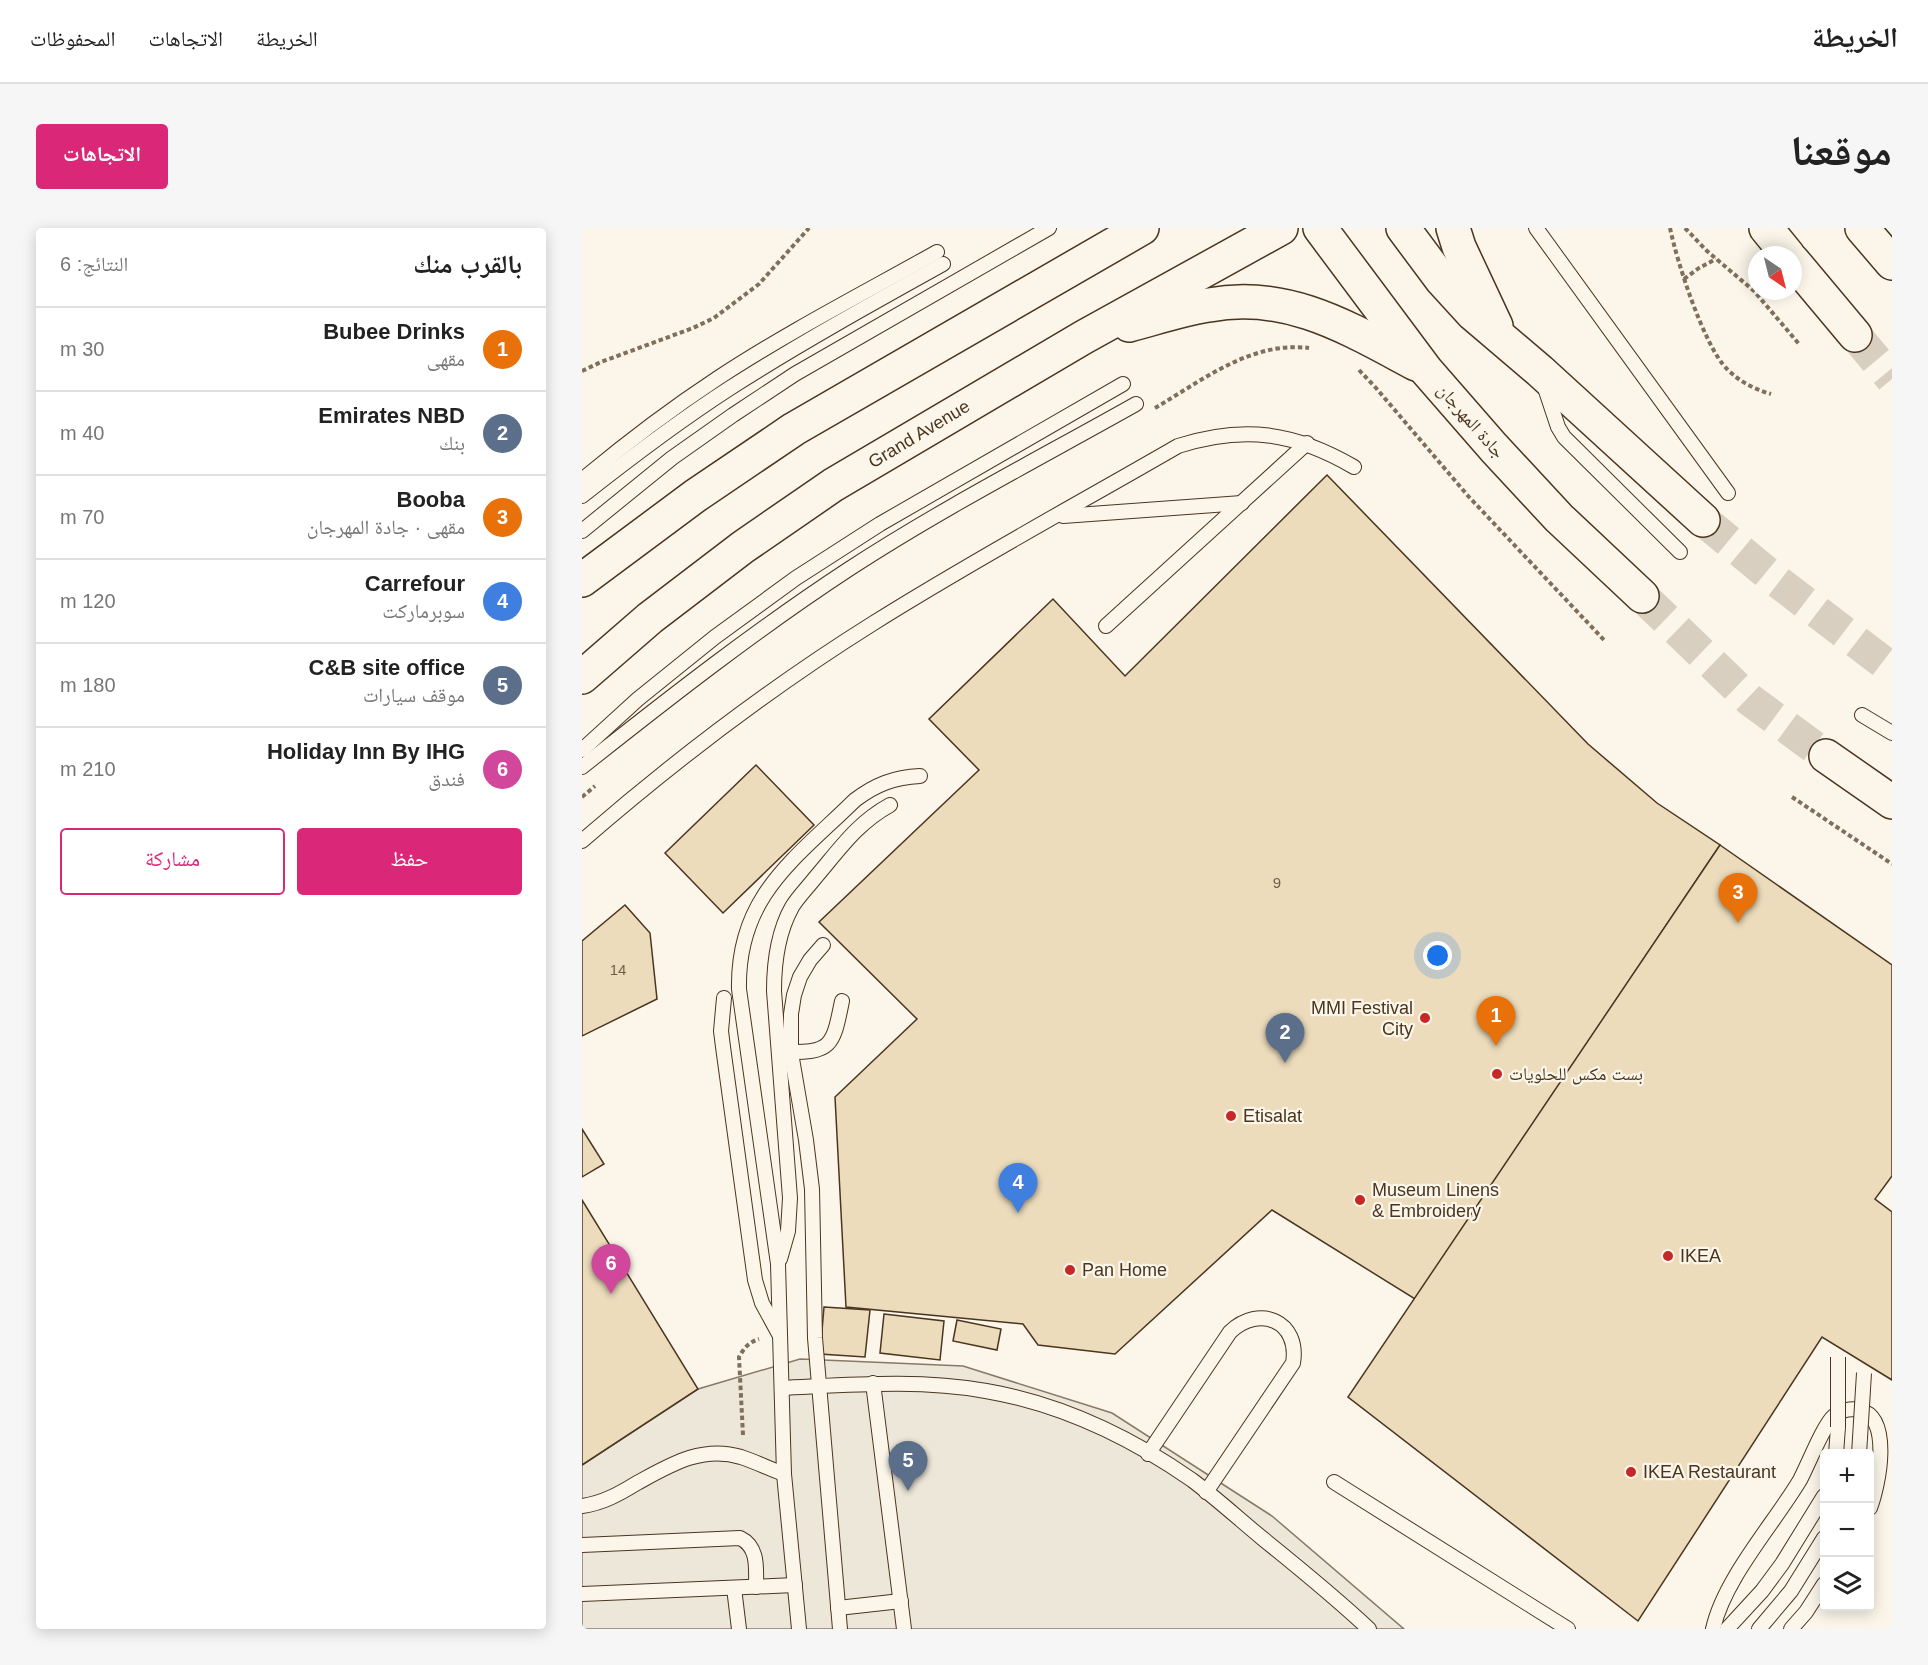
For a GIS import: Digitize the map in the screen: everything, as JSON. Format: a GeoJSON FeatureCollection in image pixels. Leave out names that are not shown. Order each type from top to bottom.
{"type":"FeatureCollection","features":[{"type":"Feature","properties":{"kind":"main road"},"geometry":{"type":"LineString","coordinates":[[1086,259],[1110,228]]}},
{"type":"Feature","properties":{"kind":"main road"},"geometry":{"type":"LineString","coordinates":[[582,580],[695,496],[794,429],[1142,228]]}},
{"type":"Feature","properties":{"kind":"main road","name":"Grand Avenue"},"geometry":{"type":"LineString","coordinates":[[582,677],[650,618],[743,547],[833,485],[1084,337],[1281,228]]}},
{"type":"Feature","properties":{"kind":"main road","name":"جادة المهرجان"},"geometry":{"type":"LineString","coordinates":[[1320,228],[1426,370],[1494,448],[1559,518],[1641,596]]}},
{"type":"Feature","properties":{"kind":"main road"},"geometry":{"type":"LineString","coordinates":[[1403,228],[1455,296],[1473,314],[1703,520]]}},
{"type":"Feature","properties":{"kind":"main road"},"geometry":{"type":"LineString","coordinates":[[1453,228],[1459,247],[1501,338]]}},
{"type":"Feature","properties":{"kind":"main road"},"geometry":{"type":"LineString","coordinates":[[1766,228],[1781,246]]}},
{"type":"Feature","properties":{"kind":"main road"},"geometry":{"type":"LineString","coordinates":[[1862,228],[1892,263]]}},
{"type":"Feature","properties":{"kind":"main road"},"geometry":{"type":"LineString","coordinates":[[1802,272],[1855,335]]}},
{"type":"Feature","properties":{"kind":"main road"},"geometry":{"type":"LineString","coordinates":[[1084,337],[1209,304],[1259,303],[1293,308],[1321,316],[1426,370]]}},
{"type":"Feature","properties":{"kind":"main road"},"geometry":{"type":"LineString","coordinates":[[1826,756],[1892,802]]}},
{"type":"Feature","properties":{"kind":"lane"},"geometry":{"type":"LineString","coordinates":[[582,531],[672,458],[795,374],[1049,228]]}},
{"type":"Feature","properties":{"kind":"lane"},"geometry":{"type":"LineString","coordinates":[[1536,228],[1728,494]]}},
{"type":"Feature","properties":{"kind":"lane"},"geometry":{"type":"LineString","coordinates":[[582,480],[634,438],[772,344],[940,258],[728,389],[582,496]]}},
{"type":"Feature","properties":{"kind":"lane"},"geometry":{"type":"LineString","coordinates":[[1540,372],[1554,416],[1564,438],[1680,552]]}},
{"type":"Feature","properties":{"kind":"lane"},"geometry":{"type":"LineString","coordinates":[[582,750],[638,699],[715,637],[796,578],[880,524],[1123,384]]}},
{"type":"Feature","properties":{"kind":"lane"},"geometry":{"type":"LineString","coordinates":[[582,767],[762,627],[849,569],[916,527],[1136,404]]}},
{"type":"Feature","properties":{"kind":"lane"},"geometry":{"type":"LineString","coordinates":[[582,841],[694,748],[871,624],[963,568],[1178,446],[1203,438],[1229,434],[1255,433],[1282,436],[1307,443],[1354,467]]}},
{"type":"Feature","properties":{"kind":"lane"},"geometry":{"type":"LineString","coordinates":[[1106,626],[1307,443]]}},
{"type":"Feature","properties":{"kind":"lane"},"geometry":{"type":"LineString","coordinates":[[1058,516],[1242,503]]}},
{"type":"Feature","properties":{"kind":"lane"},"geometry":{"type":"LineString","coordinates":[[1862,715],[1892,733]]}},
{"type":"Feature","properties":{"kind":"lane"},"geometry":{"type":"LineString","coordinates":[[799,1629],[784,1474],[778,1264],[739,989],[739,969],[746,931],[763,895],[775,880],[855,800],[879,784],[920,776]]}},
{"type":"Feature","properties":{"kind":"lane"},"geometry":{"type":"LineString","coordinates":[[840,1629],[815,1338],[812,1189],[806,1140],[785,1052],[774,974],[780,939],[793,906],[856,829],[873,814],[890,805]]}},
{"type":"Feature","properties":{"kind":"lane"},"geometry":{"type":"LineString","coordinates":[[778,1264],[788,1232],[790,1198],[785,1052],[790,1014],[800,977],[810,960],[823,945]]}},
{"type":"Feature","properties":{"kind":"lane"},"geometry":{"type":"LineString","coordinates":[[724,998],[721,1030],[755,1280],[762,1303],[781,1338]]}},
{"type":"Feature","properties":{"kind":"lane"},"geometry":{"type":"LineString","coordinates":[[785,1052],[812,1052],[826,1046],[835,1034],[842,1002]]}},
{"type":"Feature","properties":{"kind":"lane"},"geometry":{"type":"LineString","coordinates":[[1148,1454],[1230,1332],[1238,1324],[1259,1317],[1280,1324],[1288,1331],[1293,1341],[1295,1352],[1293,1363],[1206,1492]]}},
{"type":"Feature","properties":{"kind":"lane"},"geometry":{"type":"LineString","coordinates":[[1836,1449],[1838,1357]]}},
{"type":"Feature","properties":{"kind":"lane"},"geometry":{"type":"LineString","coordinates":[[1859,1449],[1864,1373]]}},
{"type":"Feature","properties":{"kind":"lane"},"geometry":{"type":"LineString","coordinates":[[782,1388],[873,1383],[947,1386],[1022,1398],[1083,1419],[1113,1432],[1192,1480],[1369,1629]]}},
{"type":"Feature","properties":{"kind":"lane"},"geometry":{"type":"LineString","coordinates":[[873,1383],[904,1629]]}},
{"type":"Feature","properties":{"kind":"lane"},"geometry":{"type":"LineString","coordinates":[[1713,1629],[1725,1594],[1799,1481],[1828,1422],[1842,1411],[1851,1409],[1868,1413],[1880,1427],[1887,1448],[1871,1503]]}},
{"type":"Feature","properties":{"kind":"lane"},"geometry":{"type":"LineString","coordinates":[[582,1506],[610,1499],[671,1464],[693,1456],[716,1453],[740,1457],[784,1474]]}},
{"type":"Feature","properties":{"kind":"lane"},"geometry":{"type":"LineString","coordinates":[[1334,1482],[1568,1629]]}},
{"type":"Feature","properties":{"kind":"lane"},"geometry":{"type":"LineString","coordinates":[[1727,1629],[1762,1591],[1782,1564],[1820,1502]]}},
{"type":"Feature","properties":{"kind":"lane"},"geometry":{"type":"LineString","coordinates":[[582,1545],[740,1538],[754,1553],[756,1587]]}},
{"type":"Feature","properties":{"kind":"lane"},"geometry":{"type":"LineString","coordinates":[[1759,1629],[1791,1591],[1820,1544]]}},
{"type":"Feature","properties":{"kind":"lane"},"geometry":{"type":"LineString","coordinates":[[582,1594],[795,1585]]}},
{"type":"Feature","properties":{"kind":"lane"},"geometry":{"type":"LineString","coordinates":[[734,1588],[739,1629]]}},
{"type":"Feature","properties":{"kind":"lane"},"geometry":{"type":"LineString","coordinates":[[1791,1629],[1806,1612],[1820,1590]]}},
{"type":"Feature","properties":{"kind":"lane"},"geometry":{"type":"LineString","coordinates":[[838,1608],[901,1601]]}},
{"type":"Feature","properties":{"kind":"path"},"geometry":{"type":"LineString","coordinates":[[582,371],[714,318],[759,284],[809,228]]}},
{"type":"Feature","properties":{"kind":"path"},"geometry":{"type":"LineString","coordinates":[[1670,228],[1684,279],[1717,356],[1727,369],[1741,380],[1755,389],[1771,394]]}},
{"type":"Feature","properties":{"kind":"path"},"geometry":{"type":"LineString","coordinates":[[1685,228],[1716,259],[1754,291],[1799,344]]}},
{"type":"Feature","properties":{"kind":"path"},"geometry":{"type":"LineString","coordinates":[[1684,279],[1716,259]]}},
{"type":"Feature","properties":{"kind":"path"},"geometry":{"type":"LineString","coordinates":[[1792,797],[1892,864]]}},
{"type":"Feature","properties":{"kind":"path"},"geometry":{"type":"LineString","coordinates":[[740,1457],[743,1438],[739,1357],[750,1343],[757,1339],[781,1338]]}},
{"type":"Feature","properties":{"kind":"shaded area"},"geometry":{"type":"Polygon","coordinates":[[[800,1359],[963,1366],[1112,1413],[1272,1516],[1404,1629],[582,1629],[582,1465],[698,1389],[800,1359]]]}},
{"type":"Feature","properties":{"kind":"building"},"geometry":{"type":"Polygon","coordinates":[[[1327,475],[1588,744],[1657,803],[1720,845],[1415,1299],[1272,1210],[1115,1354],[1038,1345],[1023,1324],[846,1307],[835,1097],[917,1019],[819,922],[979,770],[929,719],[1053,599],[1125,676],[1327,475]]]}},
{"type":"Feature","properties":{"kind":"building"},"geometry":{"type":"Polygon","coordinates":[[[756,765],[814,825],[723,913],[665,853],[756,765]]]}},
{"type":"Feature","properties":{"kind":"building","name":"IKEA"},"geometry":{"type":"Polygon","coordinates":[[[1720,845],[1892,965],[1892,1176],[1875,1199],[1892,1212],[1892,1380],[1822,1337],[1638,1621],[1348,1397],[1720,845]]]}},
{"type":"Feature","properties":{"kind":"building"},"geometry":{"type":"Polygon","coordinates":[[[625,905],[650,933],[657,999],[582,1036],[582,941],[625,905]]]}},
{"type":"Feature","properties":{"kind":"building"},"geometry":{"type":"Polygon","coordinates":[[[582,1129],[604,1164],[582,1177],[582,1129]]]}},
{"type":"Feature","properties":{"kind":"building"},"geometry":{"type":"Polygon","coordinates":[[[582,1200],[698,1389],[582,1465],[582,1200]]]}},
{"type":"Feature","properties":{"kind":"building"},"geometry":{"type":"Polygon","coordinates":[[[824,1307],[870,1310],[865,1357],[820,1354],[824,1307]]]}},
{"type":"Feature","properties":{"kind":"building"},"geometry":{"type":"Polygon","coordinates":[[[884,1314],[944,1321],[940,1360],[880,1353],[884,1314]]]}},
{"type":"Feature","properties":{"kind":"building"},"geometry":{"type":"Polygon","coordinates":[[[957,1320],[1001,1329],[997,1350],[953,1341],[957,1320]]]}},
{"type":"Feature","properties":{"kind":"tunnel"},"geometry":{"type":"LineString","coordinates":[[1855,335],[1892,379]]}},
{"type":"Feature","properties":{"kind":"tunnel"},"geometry":{"type":"LineString","coordinates":[[1703,520],[1773,578],[1892,669]]}},
{"type":"Feature","properties":{"kind":"tunnel"},"geometry":{"type":"LineString","coordinates":[[1642,596],[1750,700],[1826,756]]}},
{"type":"Feature","properties":{"kind":"place","name":"Booba"},"geometry":{"type":"Point","coordinates":[1738,923]}},
{"type":"Feature","properties":{"kind":"place","name":"MMI Festival City"},"geometry":{"type":"Point","coordinates":[1425,1018]}},
{"type":"Feature","properties":{"kind":"place","name":"Bubee Drinks"},"geometry":{"type":"Point","coordinates":[1496,1046]}},
{"type":"Feature","properties":{"kind":"place","name":"Emirates NBD"},"geometry":{"type":"Point","coordinates":[1285,1063]}},
{"type":"Feature","properties":{"kind":"place","name":"بست مكس للحلويات"},"geometry":{"type":"Point","coordinates":[1497,1074]}},
{"type":"Feature","properties":{"kind":"place","name":"Etisalat"},"geometry":{"type":"Point","coordinates":[1231,1116]}},
{"type":"Feature","properties":{"kind":"place","name":"Museum Linens & Embroidery"},"geometry":{"type":"Point","coordinates":[1360,1200]}},
{"type":"Feature","properties":{"kind":"place","name":"Carrefour"},"geometry":{"type":"Point","coordinates":[1018,1213]}},
{"type":"Feature","properties":{"kind":"place","name":"IKEA"},"geometry":{"type":"Point","coordinates":[1668,1256]}},
{"type":"Feature","properties":{"kind":"place","name":"Pan Home"},"geometry":{"type":"Point","coordinates":[1070,1270]}},
{"type":"Feature","properties":{"kind":"place","name":"Holiday Inn By IHG"},"geometry":{"type":"Point","coordinates":[611,1294]}},
{"type":"Feature","properties":{"kind":"place","name":"IKEA Restaurant"},"geometry":{"type":"Point","coordinates":[1631,1472]}},
{"type":"Feature","properties":{"kind":"place","name":"C&B site office"},"geometry":{"type":"Point","coordinates":[908,1491]}}]}
